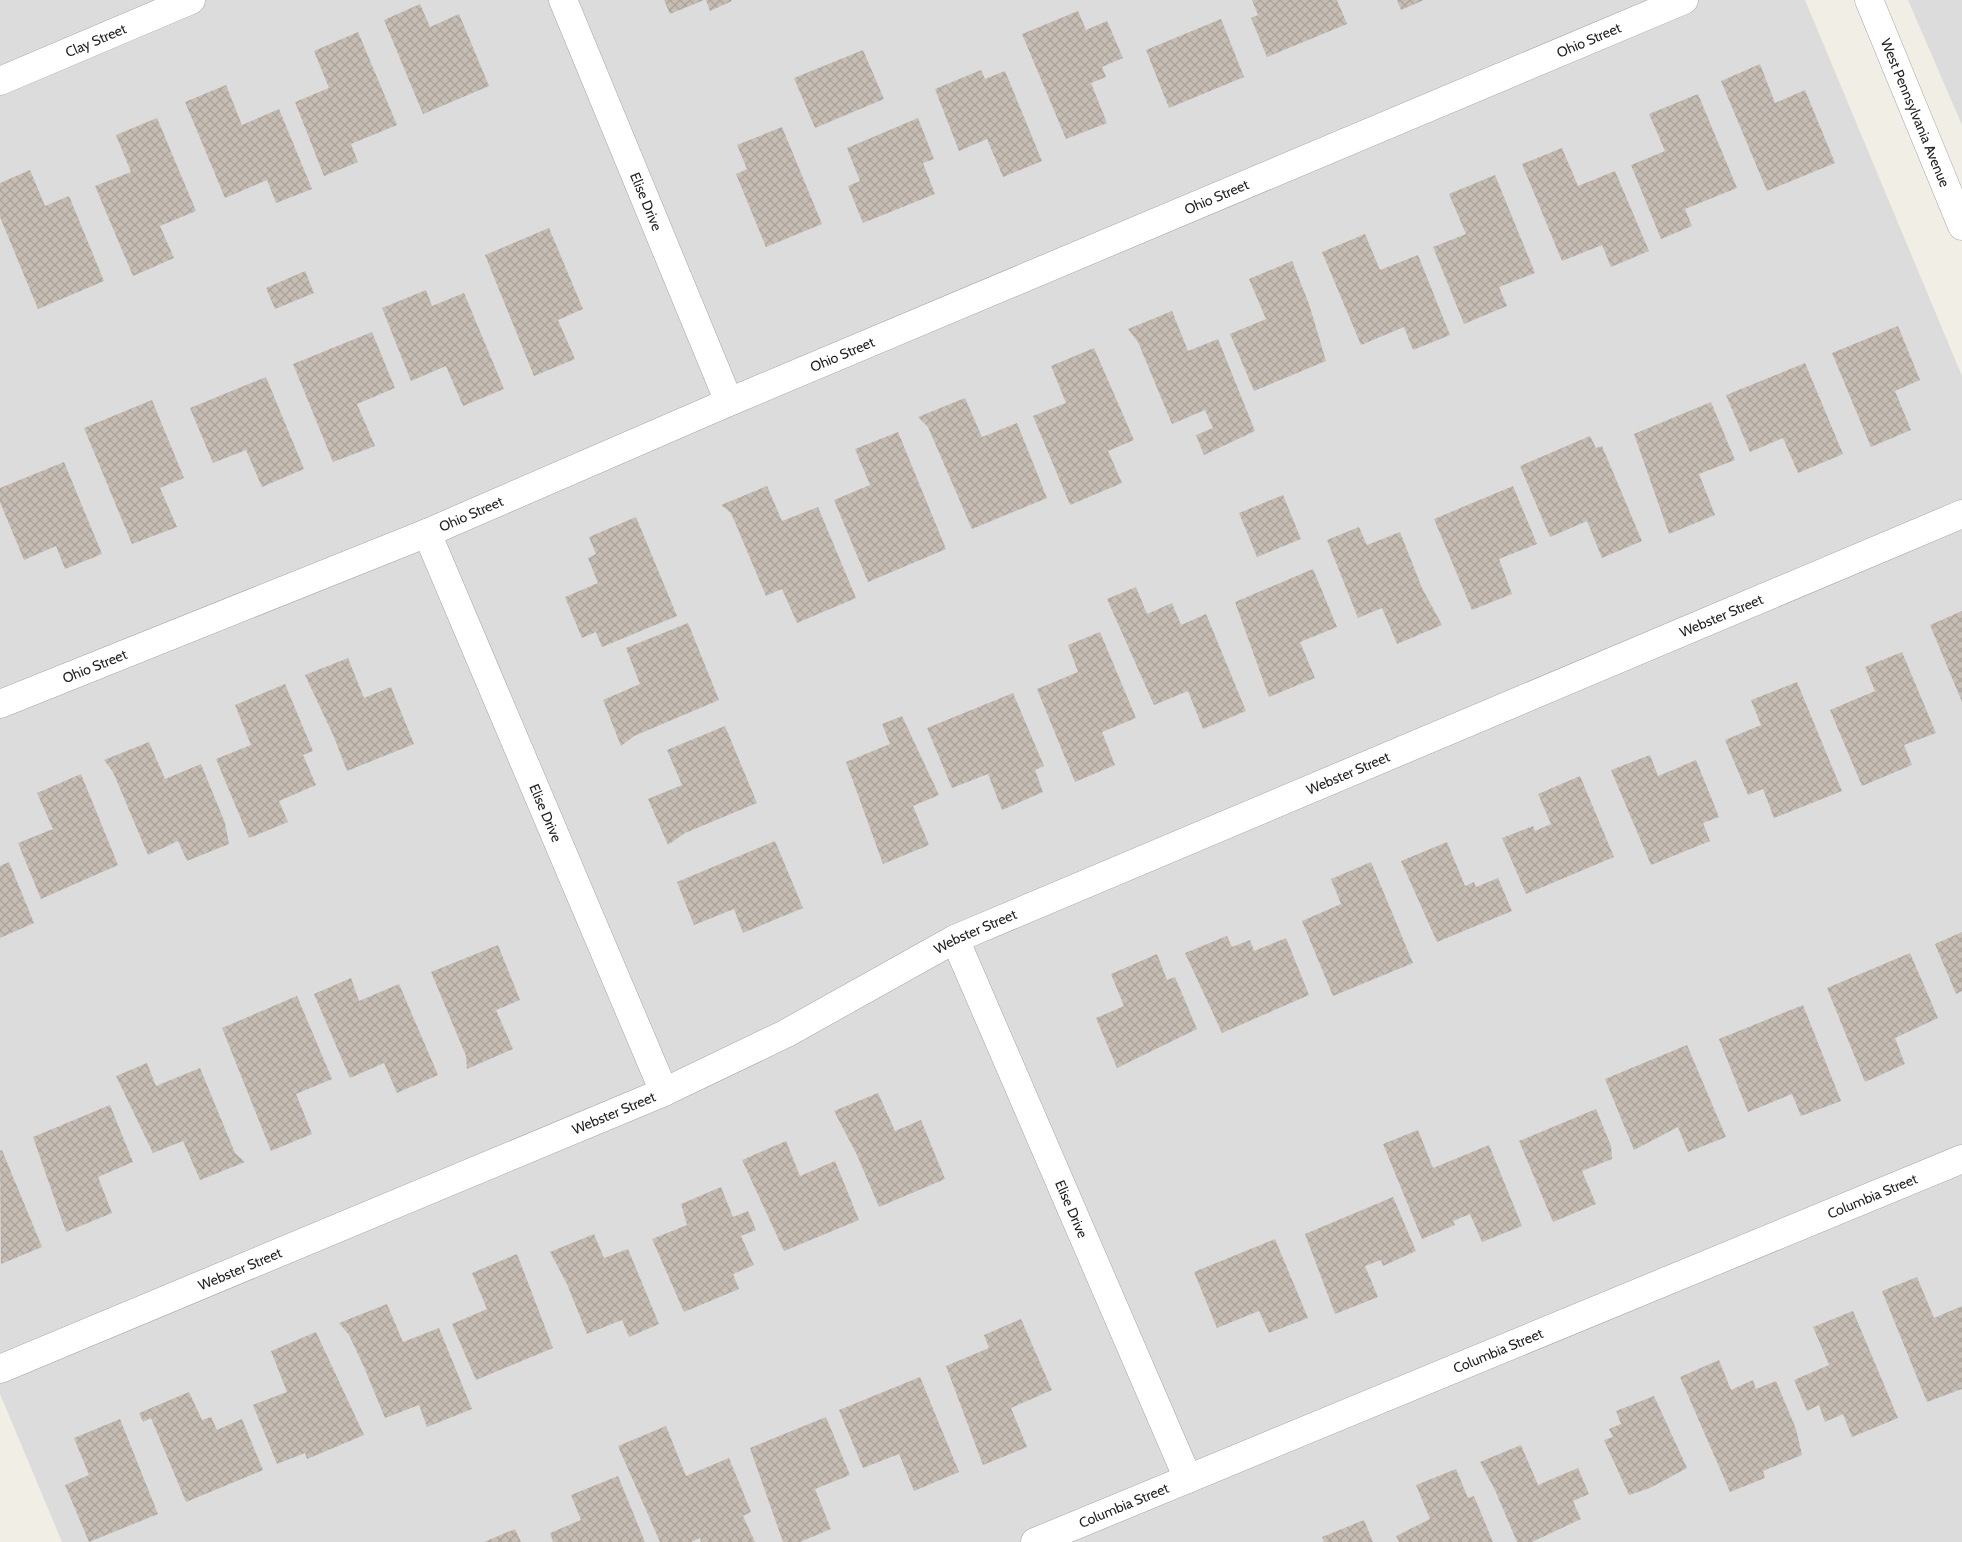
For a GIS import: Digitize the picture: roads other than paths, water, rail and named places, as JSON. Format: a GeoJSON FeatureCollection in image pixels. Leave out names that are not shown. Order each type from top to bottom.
{"type":"FeatureCollection","features":[{"type":"Feature","properties":{"kind":"street","name":"Clay Street"},"geometry":{"type":"LineString","coordinates":[[0,81],[192,0]]}},
{"type":"Feature","properties":{"kind":"street","name":"Elise Drive"},"geometry":{"type":"LineString","coordinates":[[563,0],[729,402]]}},
{"type":"Feature","properties":{"kind":"street","name":"Ohio Street"},"geometry":{"type":"LineString","coordinates":[[0,704],[427,533],[729,402],[1684,0]]}},
{"type":"Feature","properties":{"kind":"street","name":"West Pennsylvania Avenue"},"geometry":{"type":"LineString","coordinates":[[1869,0],[1962,226]]}},
{"type":"Feature","properties":{"kind":"street","name":"Webster Street"},"geometry":{"type":"LineString","coordinates":[[0,1369],[664,1092],[785,1034],[955,939],[1962,514]]}},
{"type":"Feature","properties":{"kind":"street","name":"Elise Drive"},"geometry":{"type":"LineString","coordinates":[[427,533],[664,1092]]}},
{"type":"Feature","properties":{"kind":"street","name":"Elise Drive"},"geometry":{"type":"LineString","coordinates":[[955,939],[1188,1479]]}},
{"type":"Feature","properties":{"kind":"street","name":"Columbia Street"},"geometry":{"type":"LineString","coordinates":[[1035,1542],[1962,1159]]}}]}
